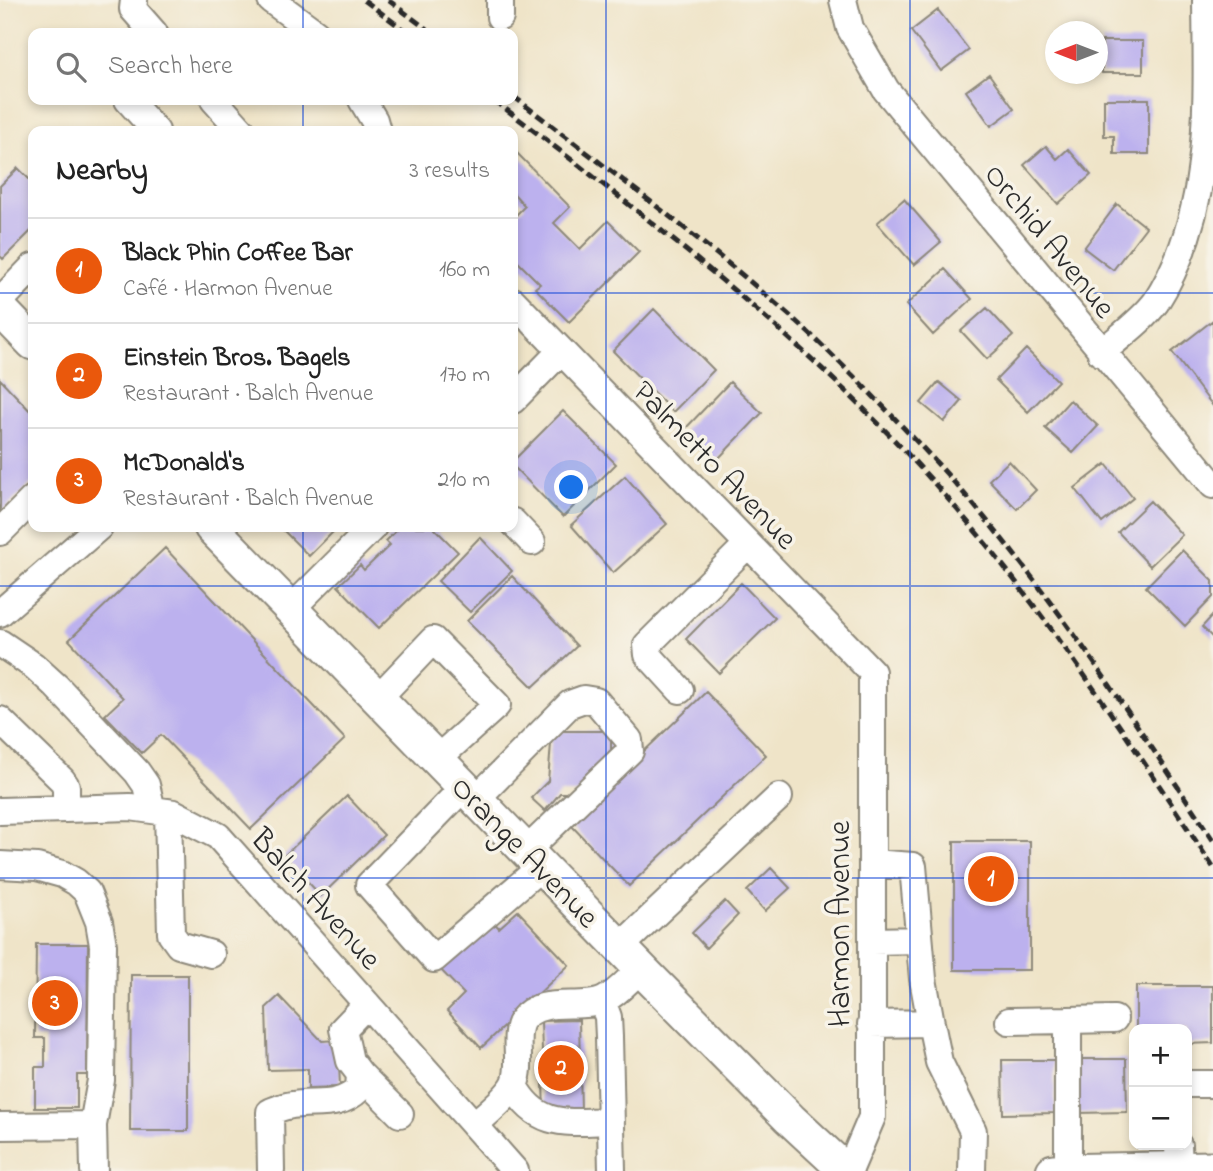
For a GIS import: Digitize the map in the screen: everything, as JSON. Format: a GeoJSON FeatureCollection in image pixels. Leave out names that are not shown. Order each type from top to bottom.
{"type":"FeatureCollection","features":[{"type":"Feature","properties":{"kind":"main road"},"geometry":{"type":"LineString","coordinates":[[0,309],[28,338]]}},
{"type":"Feature","properties":{"kind":"main road","name":"Orange Avenue"},"geometry":{"type":"LineString","coordinates":[[216,532],[630,958],[790,1119],[848,1171]]}},
{"type":"Feature","properties":{"kind":"main road"},"geometry":{"type":"LineString","coordinates":[[1053,1171],[1179,1157],[1213,1168]]}},
{"type":"Feature","properties":{"kind":"street"},"geometry":{"type":"LineString","coordinates":[[134,0],[133,9],[150,28]]}},
{"type":"Feature","properties":{"kind":"street"},"geometry":{"type":"LineString","coordinates":[[271,0],[309,28]]}},
{"type":"Feature","properties":{"kind":"street","name":"Orchid Avenue"},"geometry":{"type":"LineString","coordinates":[[844,0],[850,27],[886,90],[1213,485]]}},
{"type":"Feature","properties":{"kind":"street"},"geometry":{"type":"LineString","coordinates":[[1101,353],[1155,304],[1182,261],[1199,214],[1208,154],[1206,0]]}},
{"type":"Feature","properties":{"kind":"street"},"geometry":{"type":"LineString","coordinates":[[133,105],[151,126]]}},
{"type":"Feature","properties":{"kind":"street"},"geometry":{"type":"LineString","coordinates":[[219,105],[237,126]]}},
{"type":"Feature","properties":{"kind":"street"},"geometry":{"type":"LineString","coordinates":[[365,105],[376,126]]}},
{"type":"Feature","properties":{"kind":"street"},"geometry":{"type":"LineString","coordinates":[[0,301],[28,272]]}},
{"type":"Feature","properties":{"kind":"street","name":"Palmetto Avenue"},"geometry":{"type":"LineString","coordinates":[[518,306],[872,672]]}},
{"type":"Feature","properties":{"kind":"street"},"geometry":{"type":"LineString","coordinates":[[518,395],[561,351]]}},
{"type":"Feature","properties":{"kind":"street"},"geometry":{"type":"LineString","coordinates":[[0,532],[28,504]]}},
{"type":"Feature","properties":{"kind":"street"},"geometry":{"type":"LineString","coordinates":[[518,527],[532,542]]}},
{"type":"Feature","properties":{"kind":"street"},"geometry":{"type":"LineString","coordinates":[[0,613],[93,532]]}},
{"type":"Feature","properties":{"kind":"street"},"geometry":{"type":"LineString","coordinates":[[291,609],[368,532]]}},
{"type":"Feature","properties":{"kind":"street"},"geometry":{"type":"LineString","coordinates":[[680,690],[648,655],[647,645],[748,544]]}},
{"type":"Feature","properties":{"kind":"street"},"geometry":{"type":"LineString","coordinates":[[378,698],[433,640],[497,705],[437,759]]}},
{"type":"Feature","properties":{"kind":"street"},"geometry":{"type":"LineString","coordinates":[[0,643],[56,685],[146,785],[160,811],[170,934],[179,945],[211,954]]}},
{"type":"Feature","properties":{"kind":"street","name":"Harmon Avenue"},"geometry":{"type":"LineString","coordinates":[[848,1171],[872,1117],[872,672]]}},
{"type":"Feature","properties":{"kind":"street"},"geometry":{"type":"LineString","coordinates":[[584,699],[596,701],[629,740],[630,751],[534,859],[434,960],[369,885],[470,793],[570,704],[584,699]]}},
{"type":"Feature","properties":{"kind":"street"},"geometry":{"type":"LineString","coordinates":[[0,720],[62,780],[65,786],[66,809]]}},
{"type":"Feature","properties":{"kind":"street"},"geometry":{"type":"LineString","coordinates":[[474,1125],[514,1086],[520,1053],[518,1032],[523,1020],[532,1012],[547,1007],[602,1001],[616,992],[630,958],[779,797]]}},
{"type":"Feature","properties":{"kind":"street","name":"Balch Avenue"},"geometry":{"type":"LineString","coordinates":[[0,811],[130,807],[174,813],[218,836],[514,1171]]}},
{"type":"Feature","properties":{"kind":"street"},"geometry":{"type":"LineString","coordinates":[[872,863],[913,866],[923,979],[931,1023],[939,1062],[973,1131],[972,1171]]}},
{"type":"Feature","properties":{"kind":"street"},"geometry":{"type":"LineString","coordinates":[[0,865],[37,867],[62,874],[87,892],[93,903],[103,944],[102,1080],[93,1125],[94,1171]]}},
{"type":"Feature","properties":{"kind":"street"},"geometry":{"type":"LineString","coordinates":[[872,941],[919,940]]}},
{"type":"Feature","properties":{"kind":"street"},"geometry":{"type":"LineString","coordinates":[[602,1001],[608,1017],[612,1171]]}},
{"type":"Feature","properties":{"kind":"street"},"geometry":{"type":"LineString","coordinates":[[367,1004],[343,1029],[350,1061],[400,1114]]}},
{"type":"Feature","properties":{"kind":"street"},"geometry":{"type":"LineString","coordinates":[[1068,1020],[1068,1171]]}},
{"type":"Feature","properties":{"kind":"street"},"geometry":{"type":"LineString","coordinates":[[1009,1021],[1114,1020]]}},
{"type":"Feature","properties":{"kind":"street"},"geometry":{"type":"LineString","coordinates":[[871,1024],[931,1023]]}},
{"type":"Feature","properties":{"kind":"street"},"geometry":{"type":"LineString","coordinates":[[271,1171],[270,1112],[286,1106],[330,1104],[348,1099],[359,1089],[360,1074]]}},
{"type":"Feature","properties":{"kind":"street"},"geometry":{"type":"LineString","coordinates":[[1192,1084],[1213,1084]]}},
{"type":"Feature","properties":{"kind":"street"},"geometry":{"type":"LineString","coordinates":[[514,1086],[522,1101],[545,1118],[563,1122],[611,1121]]}},
{"type":"Feature","properties":{"kind":"street"},"geometry":{"type":"LineString","coordinates":[[0,1126],[93,1125]]}},
{"type":"Feature","properties":{"kind":"building"},"geometry":{"type":"Polygon","coordinates":[[[938,10],[969,50],[941,71],[911,31],[938,10]]]}},
{"type":"Feature","properties":{"kind":"building"},"geometry":{"type":"Polygon","coordinates":[[[1108,41],[1143,41],[1143,73],[1108,73],[1108,41]]]}},
{"type":"Feature","properties":{"kind":"building"},"geometry":{"type":"Polygon","coordinates":[[[989,74],[1014,109],[991,126],[966,91],[989,74]]]}},
{"type":"Feature","properties":{"kind":"building"},"geometry":{"type":"Polygon","coordinates":[[[1104,99],[1149,99],[1149,154],[1114,154],[1114,136],[1104,136],[1104,99]]]}},
{"type":"Feature","properties":{"kind":"building"},"geometry":{"type":"Polygon","coordinates":[[[1046,146],[1057,159],[1068,149],[1091,175],[1058,204],[1024,165],[1046,146]]]}},
{"type":"Feature","properties":{"kind":"building"},"geometry":{"type":"Polygon","coordinates":[[[518,154],[570,207],[554,223],[580,249],[608,221],[639,252],[569,322],[535,288],[540,284],[518,262],[518,213],[525,206],[518,198],[518,154]]]}},
{"type":"Feature","properties":{"kind":"building"},"geometry":{"type":"Polygon","coordinates":[[[18,168],[28,178],[28,234],[3,259],[0,256],[0,186],[18,168]]]}},
{"type":"Feature","properties":{"kind":"building"},"geometry":{"type":"Polygon","coordinates":[[[904,199],[941,242],[914,265],[877,223],[904,199]]]}},
{"type":"Feature","properties":{"kind":"building"},"geometry":{"type":"Polygon","coordinates":[[[1117,204],[1146,227],[1113,270],[1084,248],[1117,204]]]}},
{"type":"Feature","properties":{"kind":"building"},"geometry":{"type":"Polygon","coordinates":[[[945,269],[972,299],[933,335],[906,305],[945,269]]]}},
{"type":"Feature","properties":{"kind":"building"},"geometry":{"type":"Polygon","coordinates":[[[987,308],[1013,336],[987,359],[961,331],[987,308]]]}},
{"type":"Feature","properties":{"kind":"building"},"geometry":{"type":"Polygon","coordinates":[[[654,309],[714,370],[673,412],[613,351],[654,309]]]}},
{"type":"Feature","properties":{"kind":"building"},"geometry":{"type":"Polygon","coordinates":[[[1213,320],[1213,406],[1172,352],[1213,320]]]}},
{"type":"Feature","properties":{"kind":"building"},"geometry":{"type":"Polygon","coordinates":[[[1026,349],[1058,381],[1028,412],[996,380],[1026,349]]]}},
{"type":"Feature","properties":{"kind":"building"},"geometry":{"type":"Polygon","coordinates":[[[0,379],[28,409],[28,487],[0,513],[0,379]]]}},
{"type":"Feature","properties":{"kind":"building"},"geometry":{"type":"Polygon","coordinates":[[[730,382],[762,413],[716,461],[684,430],[730,382]]]}},
{"type":"Feature","properties":{"kind":"building"},"geometry":{"type":"Polygon","coordinates":[[[939,382],[962,401],[944,422],[921,403],[939,382]]]}},
{"type":"Feature","properties":{"kind":"building"},"geometry":{"type":"Polygon","coordinates":[[[1070,400],[1098,426],[1073,453],[1045,428],[1070,400]]]}},
{"type":"Feature","properties":{"kind":"building"},"geometry":{"type":"Polygon","coordinates":[[[563,411],[616,464],[563,517],[518,471],[518,456],[563,411]]]}},
{"type":"Feature","properties":{"kind":"building"},"geometry":{"type":"Polygon","coordinates":[[[1009,461],[1036,490],[1017,509],[989,480],[1009,461]]]}},
{"type":"Feature","properties":{"kind":"building"},"geometry":{"type":"Polygon","coordinates":[[[1106,464],[1133,498],[1102,523],[1075,488],[1106,464]]]}},
{"type":"Feature","properties":{"kind":"building"},"geometry":{"type":"Polygon","coordinates":[[[625,476],[667,524],[613,573],[571,525],[625,476]]]}},
{"type":"Feature","properties":{"kind":"building"},"geometry":{"type":"Polygon","coordinates":[[[1150,501],[1182,535],[1150,566],[1118,532],[1150,501]]]}},
{"type":"Feature","properties":{"kind":"building"},"geometry":{"type":"Polygon","coordinates":[[[285,532],[333,532],[309,556],[285,532]]]}},
{"type":"Feature","properties":{"kind":"building"},"geometry":{"type":"Polygon","coordinates":[[[395,532],[438,532],[458,552],[379,628],[338,586],[360,565],[364,570],[390,545],[386,541],[395,532]]]}},
{"type":"Feature","properties":{"kind":"building"},"geometry":{"type":"Polygon","coordinates":[[[480,537],[512,571],[470,612],[438,581],[480,537]]]}},
{"type":"Feature","properties":{"kind":"building"},"geometry":{"type":"Polygon","coordinates":[[[165,548],[345,739],[251,829],[161,735],[142,753],[105,715],[123,698],[69,640],[165,548]]]}},
{"type":"Feature","properties":{"kind":"building"},"geometry":{"type":"Polygon","coordinates":[[[1182,550],[1213,581],[1213,597],[1185,626],[1146,587],[1182,550]]]}},
{"type":"Feature","properties":{"kind":"building"},"geometry":{"type":"Polygon","coordinates":[[[512,576],[577,646],[533,687],[467,621],[512,576]]]}},
{"type":"Feature","properties":{"kind":"building"},"geometry":{"type":"Polygon","coordinates":[[[741,583],[775,618],[719,673],[686,639],[741,583]]]}},
{"type":"Feature","properties":{"kind":"building"},"geometry":{"type":"Polygon","coordinates":[[[1213,615],[1213,638],[1202,627],[1213,615]]]}},
{"type":"Feature","properties":{"kind":"building"},"geometry":{"type":"Polygon","coordinates":[[[706,692],[766,755],[629,886],[569,823],[706,692]]]}},
{"type":"Feature","properties":{"kind":"building"},"geometry":{"type":"Polygon","coordinates":[[[552,731],[611,731],[611,763],[578,793],[560,793],[545,811],[531,798],[548,781],[552,731]]]}},
{"type":"Feature","properties":{"kind":"building"},"geometry":{"type":"Polygon","coordinates":[[[347,796],[384,835],[321,896],[284,856],[347,796]]]}},
{"type":"Feature","properties":{"kind":"building"},"geometry":{"type":"Polygon","coordinates":[[[954,841],[1030,841],[1030,970],[954,970],[954,841]]]}},
{"type":"Feature","properties":{"kind":"building"},"geometry":{"type":"Polygon","coordinates":[[[771,868],[790,888],[765,911],[747,891],[771,868]]]}},
{"type":"Feature","properties":{"kind":"building"},"geometry":{"type":"Polygon","coordinates":[[[725,901],[738,915],[706,948],[692,933],[725,901]]]}},
{"type":"Feature","properties":{"kind":"building"},"geometry":{"type":"Polygon","coordinates":[[[518,911],[569,965],[481,1048],[447,1011],[464,994],[438,967],[490,918],[499,928],[518,911]]]}},
{"type":"Feature","properties":{"kind":"building"},"geometry":{"type":"Polygon","coordinates":[[[36,944],[88,944],[87,1075],[77,1075],[77,1108],[35,1108],[35,1067],[45,1067],[45,1038],[35,1038],[36,944]]]}},
{"type":"Feature","properties":{"kind":"building"},"geometry":{"type":"Polygon","coordinates":[[[131,975],[188,975],[188,1131],[130,1131],[131,975]]]}},
{"type":"Feature","properties":{"kind":"building"},"geometry":{"type":"Polygon","coordinates":[[[1136,986],[1213,986],[1213,1043],[1192,1044],[1192,1024],[1136,1024],[1136,986]]]}},
{"type":"Feature","properties":{"kind":"building"},"geometry":{"type":"Polygon","coordinates":[[[279,996],[322,1041],[338,1040],[340,1087],[308,1088],[308,1069],[268,1070],[266,1008],[279,996]]]}},
{"type":"Feature","properties":{"kind":"building"},"geometry":{"type":"Polygon","coordinates":[[[579,1020],[581,1111],[544,1112],[541,1021],[579,1020]]]}},
{"type":"Feature","properties":{"kind":"building"},"geometry":{"type":"Polygon","coordinates":[[[1077,1059],[1126,1059],[1127,1112],[1078,1113],[1077,1059]]]}},
{"type":"Feature","properties":{"kind":"building"},"geometry":{"type":"Polygon","coordinates":[[[1002,1060],[1054,1060],[1055,1113],[1003,1114],[1002,1060]]]}},
{"type":"Feature","properties":{"kind":"railway"},"geometry":{"type":"LineString","coordinates":[[364,0],[401,28]]}},
{"type":"Feature","properties":{"kind":"railway"},"geometry":{"type":"LineString","coordinates":[[388,0],[425,28]]}},
{"type":"Feature","properties":{"kind":"railway"},"geometry":{"type":"LineString","coordinates":[[518,100],[764,293],[830,353],[921,446],[1002,539],[1039,587],[1111,687],[1213,840]]}},
{"type":"Feature","properties":{"kind":"railway"},"geometry":{"type":"LineString","coordinates":[[500,105],[732,288],[789,338],[898,444],[985,543],[1054,633],[1213,867]]}},
{"type":"Feature","properties":{"kind":"place","name":"Black Phin Coffee Bar"},"geometry":{"type":"Point","coordinates":[991,879]}},
{"type":"Feature","properties":{"kind":"place","name":"McDonald's"},"geometry":{"type":"Point","coordinates":[55,1003]}},
{"type":"Feature","properties":{"kind":"place","name":"Einstein Bros. Bagels"},"geometry":{"type":"Point","coordinates":[561,1068]}}]}
